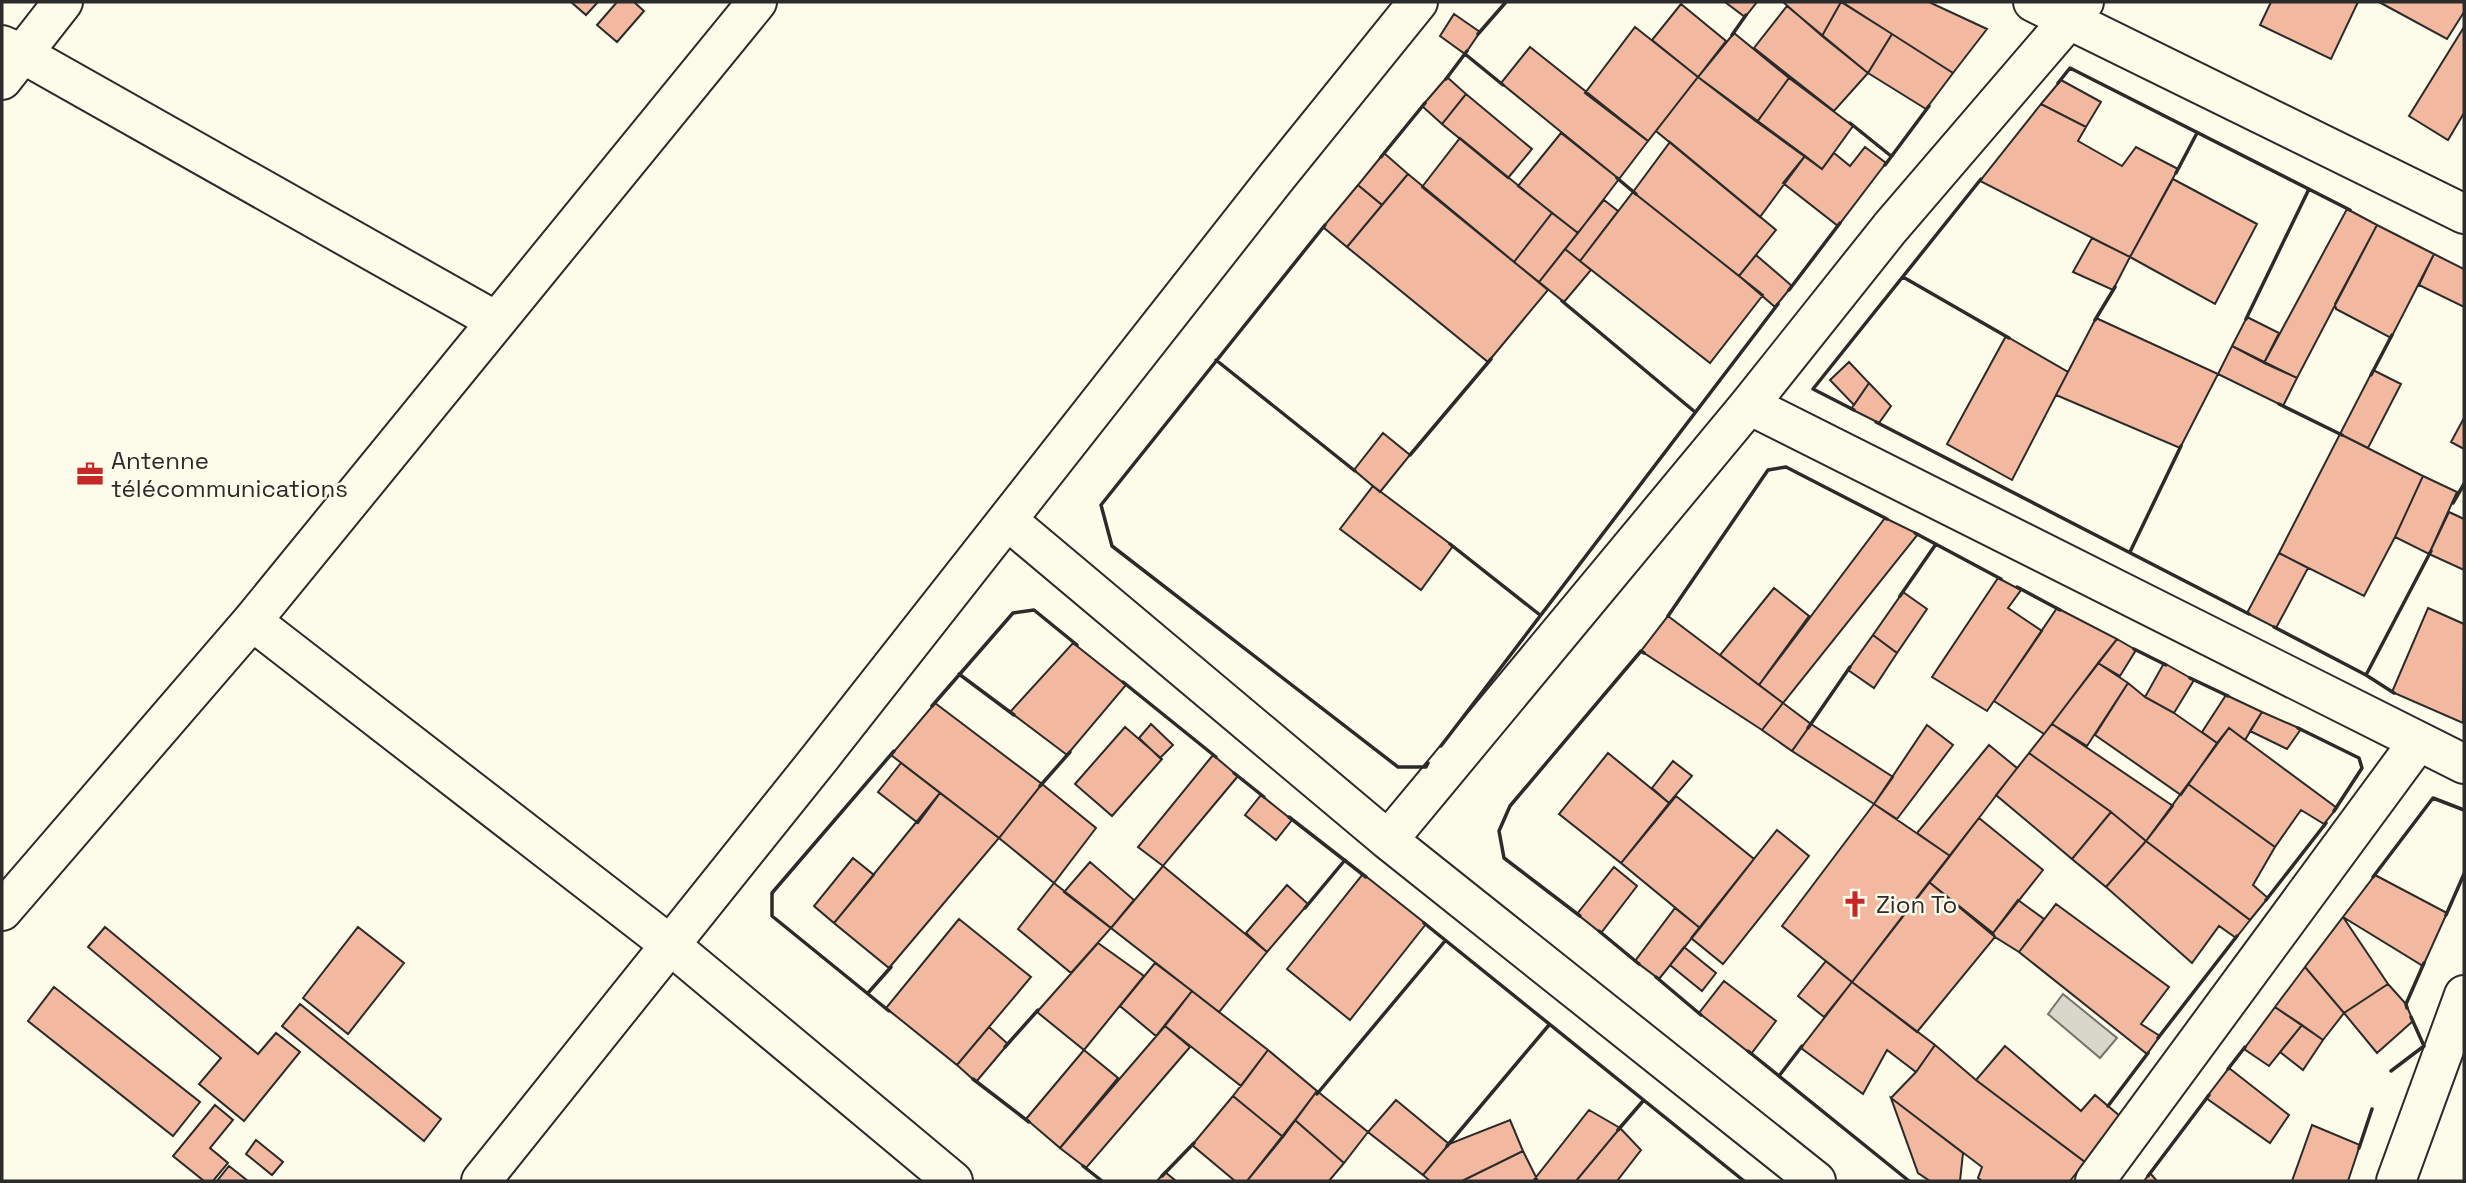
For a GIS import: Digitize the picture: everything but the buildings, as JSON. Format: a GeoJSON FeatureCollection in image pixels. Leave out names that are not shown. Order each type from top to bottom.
{"type":"FeatureCollection","features":[{"type":"Feature","properties":{"kind":"street"},"geometry":{"type":"LineString","coordinates":[[63,2],[9,60],[496,321]]}},
{"type":"Feature","properties":{"kind":"street"},"geometry":{"type":"LineString","coordinates":[[2,911],[252,621],[757,2]]}},
{"type":"Feature","properties":{"kind":"street"},"geometry":{"type":"LineString","coordinates":[[481,1181],[1418,2]]}},
{"type":"Feature","properties":{"kind":"street"},"geometry":{"type":"LineString","coordinates":[[2033,2],[2076,11],[2464,214]]}},
{"type":"Feature","properties":{"kind":"street"},"geometry":{"type":"LineString","coordinates":[[1388,840],[1749,405],[1890,228],[2076,11]]}},
{"type":"Feature","properties":{"kind":"street"},"geometry":{"type":"LineString","coordinates":[[1749,405],[2464,764]]}},
{"type":"Feature","properties":{"kind":"street"},"geometry":{"type":"LineString","coordinates":[[1007,520],[1388,840],[1816,1181]]}},
{"type":"Feature","properties":{"kind":"street"},"geometry":{"type":"LineString","coordinates":[[252,621],[669,944],[953,1181]]}},
{"type":"Feature","properties":{"kind":"street"},"geometry":{"type":"LineString","coordinates":[[2095,1181],[2418,742]]}},
{"type":"Feature","properties":{"kind":"street"},"geometry":{"type":"LineString","coordinates":[[2396,1181],[2464,995]]}},
{"type":"Feature","properties":{"kind":"shaded area"},"geometry":{"type":"Polygon","coordinates":[[[2063,994],[2117,1038],[2100,1058],[2048,1014],[2063,994]]]}},
{"type":"Feature","properties":{"kind":"wall"},"geometry":{"type":"LineString","coordinates":[[1478,34],[1506,2]]}},
{"type":"Feature","properties":{"kind":"wall"},"geometry":{"type":"LineString","coordinates":[[1732,35],[1746,15]]}},
{"type":"Feature","properties":{"kind":"wall"},"geometry":{"type":"LineString","coordinates":[[1446,79],[1467,51]]}},
{"type":"Feature","properties":{"kind":"wall"},"geometry":{"type":"LineString","coordinates":[[1465,54],[1503,85]]}},
{"type":"Feature","properties":{"kind":"wall"},"geometry":{"type":"LineString","coordinates":[[2058,83],[2070,68],[2350,210]]}},
{"type":"Feature","properties":{"kind":"wall"},"geometry":{"type":"LineString","coordinates":[[1381,157],[1425,103]]}},
{"type":"Feature","properties":{"kind":"wall"},"geometry":{"type":"LineString","coordinates":[[1885,165],[1929,106]]}},
{"type":"Feature","properties":{"kind":"wall"},"geometry":{"type":"LineString","coordinates":[[1850,123],[1891,156]]}},
{"type":"Feature","properties":{"kind":"wall"},"geometry":{"type":"LineString","coordinates":[[2176,173],[2197,133]]}},
{"type":"Feature","properties":{"kind":"wall"},"geometry":{"type":"LineString","coordinates":[[1617,178],[1636,194]]}},
{"type":"Feature","properties":{"kind":"wall"},"geometry":{"type":"LineString","coordinates":[[1854,410],[1813,389],[1981,179]]}},
{"type":"Feature","properties":{"kind":"wall"},"geometry":{"type":"LineString","coordinates":[[2246,319],[2309,189]]}},
{"type":"Feature","properties":{"kind":"wall"},"geometry":{"type":"LineString","coordinates":[[1789,290],[1840,223]]}},
{"type":"Feature","properties":{"kind":"wall"},"geometry":{"type":"LineString","coordinates":[[1325,225],[1101,505],[1112,546],[1398,767],[1426,767],[1428,763]]}},
{"type":"Feature","properties":{"kind":"wall"},"geometry":{"type":"LineString","coordinates":[[1903,277],[2009,338]]}},
{"type":"Feature","properties":{"kind":"wall"},"geometry":{"type":"LineString","coordinates":[[2095,320],[2115,287]]}},
{"type":"Feature","properties":{"kind":"wall"},"geometry":{"type":"LineString","coordinates":[[1562,301],[1695,412]]}},
{"type":"Feature","properties":{"kind":"wall"},"geometry":{"type":"LineString","coordinates":[[1441,746],[1778,304]]}},
{"type":"Feature","properties":{"kind":"wall"},"geometry":{"type":"LineString","coordinates":[[2371,375],[2392,335]]}},
{"type":"Feature","properties":{"kind":"wall"},"geometry":{"type":"LineString","coordinates":[[1410,455],[1491,359]]}},
{"type":"Feature","properties":{"kind":"wall"},"geometry":{"type":"LineString","coordinates":[[1216,360],[1355,471]]}},
{"type":"Feature","properties":{"kind":"wall"},"geometry":{"type":"LineString","coordinates":[[2279,404],[2342,435]]}},
{"type":"Feature","properties":{"kind":"wall"},"geometry":{"type":"LineString","coordinates":[[1876,422],[2249,614]]}},
{"type":"Feature","properties":{"kind":"wall"},"geometry":{"type":"LineString","coordinates":[[2130,552],[2181,446]]}},
{"type":"Feature","properties":{"kind":"wall"},"geometry":{"type":"LineString","coordinates":[[1668,616],[1768,470],[1786,467],[1887,519]]}},
{"type":"Feature","properties":{"kind":"wall"},"geometry":{"type":"LineString","coordinates":[[2453,503],[2464,484]]}},
{"type":"Feature","properties":{"kind":"wall"},"geometry":{"type":"LineString","coordinates":[[1915,533],[2001,579]]}},
{"type":"Feature","properties":{"kind":"wall"},"geometry":{"type":"LineString","coordinates":[[1450,544],[1540,615]]}},
{"type":"Feature","properties":{"kind":"wall"},"geometry":{"type":"LineString","coordinates":[[1900,596],[1936,544]]}},
{"type":"Feature","properties":{"kind":"wall"},"geometry":{"type":"LineString","coordinates":[[2366,675],[2431,551]]}},
{"type":"Feature","properties":{"kind":"wall"},"geometry":{"type":"LineString","coordinates":[[2017,587],[2060,610]]}},
{"type":"Feature","properties":{"kind":"wall"},"geometry":{"type":"LineString","coordinates":[[932,706],[1013,613],[1034,610],[1077,645]]}},
{"type":"Feature","properties":{"kind":"wall"},"geometry":{"type":"LineString","coordinates":[[2274,627],[2366,675],[2394,693]]}},
{"type":"Feature","properties":{"kind":"wall"},"geometry":{"type":"LineString","coordinates":[[2134,649],[2166,665]]}},
{"type":"Feature","properties":{"kind":"wall"},"geometry":{"type":"LineString","coordinates":[[1580,916],[1504,858],[1499,831],[1510,806],[1641,651],[1644,653]]}},
{"type":"Feature","properties":{"kind":"wall"},"geometry":{"type":"LineString","coordinates":[[1808,728],[1850,667]]}},
{"type":"Feature","properties":{"kind":"wall"},"geometry":{"type":"LineString","coordinates":[[959,674],[1014,715]]}},
{"type":"Feature","properties":{"kind":"wall"},"geometry":{"type":"LineString","coordinates":[[2190,678],[2228,696]]}},
{"type":"Feature","properties":{"kind":"wall"},"geometry":{"type":"LineString","coordinates":[[1123,682],[1216,757]]}},
{"type":"Feature","properties":{"kind":"wall"},"geometry":{"type":"LineString","coordinates":[[2298,728],[2359,758],[2362,768],[2334,811]]}},
{"type":"Feature","properties":{"kind":"wall"},"geometry":{"type":"LineString","coordinates":[[889,1011],[772,916],[772,893],[894,751]]}},
{"type":"Feature","properties":{"kind":"wall"},"geometry":{"type":"LineString","coordinates":[[1040,786],[1070,752]]}},
{"type":"Feature","properties":{"kind":"wall"},"geometry":{"type":"LineString","coordinates":[[1234,773],[1264,797]]}},
{"type":"Feature","properties":{"kind":"wall"},"geometry":{"type":"LineString","coordinates":[[2373,877],[2433,798],[2464,810]]}},
{"type":"Feature","properties":{"kind":"wall"},"geometry":{"type":"LineString","coordinates":[[1289,817],[1366,877]]}},
{"type":"Feature","properties":{"kind":"wall"},"geometry":{"type":"LineString","coordinates":[[2266,900],[2326,823]]}},
{"type":"Feature","properties":{"kind":"wall"},"geometry":{"type":"LineString","coordinates":[[1305,908],[1345,860]]}},
{"type":"Feature","properties":{"kind":"wall"},"geometry":{"type":"LineString","coordinates":[[2446,915],[2464,874]]}},
{"type":"Feature","properties":{"kind":"wall"},"geometry":{"type":"LineString","coordinates":[[1424,923],[1744,1181]]}},
{"type":"Feature","properties":{"kind":"wall"},"geometry":{"type":"LineString","coordinates":[[1599,931],[1639,964]]}},
{"type":"Feature","properties":{"kind":"wall"},"geometry":{"type":"LineString","coordinates":[[2158,1038],[2237,936]]}},
{"type":"Feature","properties":{"kind":"wall"},"geometry":{"type":"LineString","coordinates":[[1317,1094],[1445,941]]}},
{"type":"Feature","properties":{"kind":"wall"},"geometry":{"type":"LineString","coordinates":[[2407,1008],[2406,1004],[2424,963]]}},
{"type":"Feature","properties":{"kind":"wall"},"geometry":{"type":"LineString","coordinates":[[868,993],[891,967]]}},
{"type":"Feature","properties":{"kind":"wall"},"geometry":{"type":"LineString","coordinates":[[1656,977],[1701,1015]]}},
{"type":"Feature","properties":{"kind":"wall"},"geometry":{"type":"LineString","coordinates":[[1005,1047],[1038,1010]]}},
{"type":"Feature","properties":{"kind":"wall"},"geometry":{"type":"LineString","coordinates":[[2391,1071],[2424,1046],[2411,1017]]}},
{"type":"Feature","properties":{"kind":"wall"},"geometry":{"type":"LineString","coordinates":[[1447,1146],[1549,1025]]}},
{"type":"Feature","properties":{"kind":"wall"},"geometry":{"type":"LineString","coordinates":[[1779,1076],[1802,1046]]}},
{"type":"Feature","properties":{"kind":"wall"},"geometry":{"type":"LineString","coordinates":[[2228,1069],[2245,1047]]}},
{"type":"Feature","properties":{"kind":"wall"},"geometry":{"type":"LineString","coordinates":[[1748,1051],[1909,1181]]}},
{"type":"Feature","properties":{"kind":"wall"},"geometry":{"type":"LineString","coordinates":[[2108,1106],[2148,1053]]}},
{"type":"Feature","properties":{"kind":"wall"},"geometry":{"type":"LineString","coordinates":[[973,1079],[1029,1122]]}},
{"type":"Feature","properties":{"kind":"wall"},"geometry":{"type":"LineString","coordinates":[[2148,1176],[2209,1095]]}},
{"type":"Feature","properties":{"kind":"wall"},"geometry":{"type":"LineString","coordinates":[[1618,1130],[1643,1101]]}},
{"type":"Feature","properties":{"kind":"wall"},"geometry":{"type":"LineString","coordinates":[[2359,1148],[2372,1109]]}},
{"type":"Feature","properties":{"kind":"wall"},"geometry":{"type":"LineString","coordinates":[[1162,1176],[1194,1143]]}},
{"type":"Feature","properties":{"kind":"wall"},"geometry":{"type":"LineString","coordinates":[[1083,1166],[1102,1181]]}},
{"type":"Feature","properties":{"kind":"place","name":"Antenne télécommunications"},"geometry":{"type":"Point","coordinates":[90,474]}},
{"type":"Feature","properties":{"kind":"place","name":"Zion To"},"geometry":{"type":"Point","coordinates":[1855,904]}}]}
